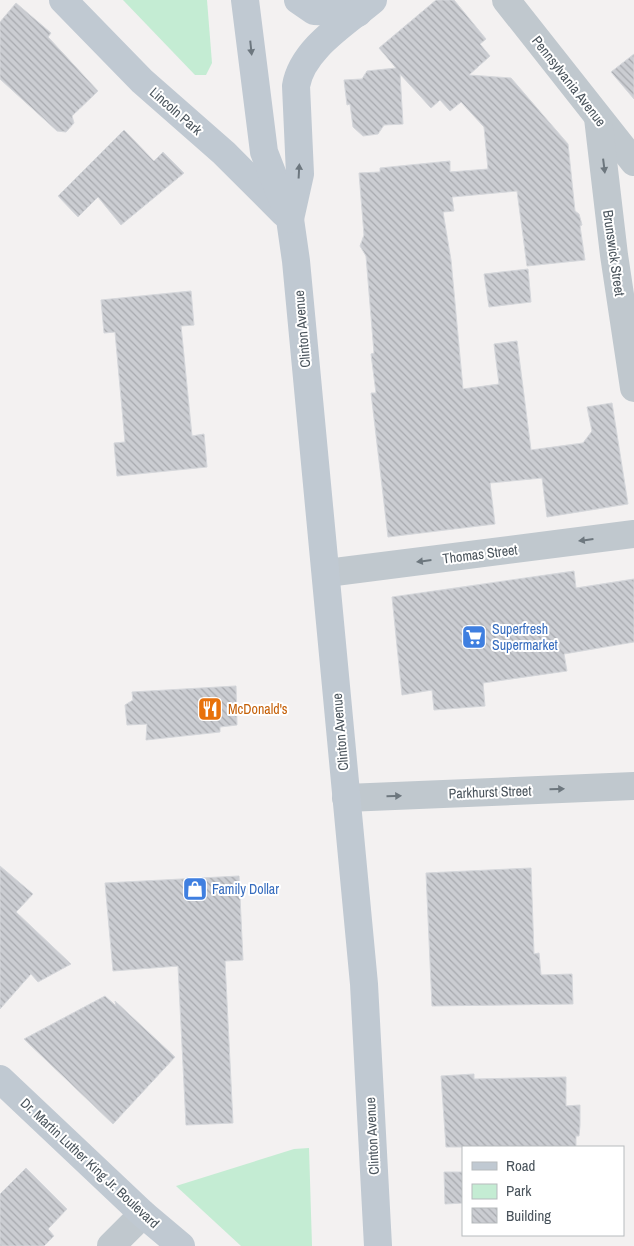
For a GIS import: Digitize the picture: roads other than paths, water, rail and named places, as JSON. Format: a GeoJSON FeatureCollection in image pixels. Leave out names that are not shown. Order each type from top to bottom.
{"type":"FeatureCollection","features":[{"type":"Feature","properties":{"kind":"main road","name":"Lincoln Park"},"geometry":{"type":"LineString","coordinates":[[63,0],[142,81],[224,153],[290,219]]}},
{"type":"Feature","properties":{"kind":"main road"},"geometry":{"type":"LineString","coordinates":[[245,0],[264,152],[290,219]]}},
{"type":"Feature","properties":{"kind":"main road"},"geometry":{"type":"LineString","coordinates":[[298,0],[314,11],[366,6]]}},
{"type":"Feature","properties":{"kind":"main road"},"geometry":{"type":"LineString","coordinates":[[290,219],[300,174],[296,86],[298,75],[310,52],[366,6]]}},
{"type":"Feature","properties":{"kind":"main road","name":"Clinton Avenue"},"geometry":{"type":"LineString","coordinates":[[290,219],[327,573],[364,984],[378,1246]]}},
{"type":"Feature","properties":{"kind":"main road","name":"Dr. Martin Luther King Jr. Boulevard"},"geometry":{"type":"LineString","coordinates":[[0,1079],[143,1214],[181,1246]]}},
{"type":"Feature","properties":{"kind":"street","name":"Pennsylvania Avenue"},"geometry":{"type":"LineString","coordinates":[[506,0],[634,162]]}},
{"type":"Feature","properties":{"kind":"street","name":"Brunswick Street"},"geometry":{"type":"LineString","coordinates":[[598,118],[624,247],[634,388]]}},
{"type":"Feature","properties":{"kind":"street","name":"Thomas Street"},"geometry":{"type":"LineString","coordinates":[[327,573],[634,534]]}},
{"type":"Feature","properties":{"kind":"street","name":"Parkhurst Street"},"geometry":{"type":"LineString","coordinates":[[346,798],[634,786]]}},
{"type":"Feature","properties":{"kind":"street"},"geometry":{"type":"LineString","coordinates":[[110,1246],[143,1214]]}},
{"type":"Feature","properties":{"kind":"place","name":"Superfresh Supermarket"},"geometry":{"type":"Point","coordinates":[474,637]}},
{"type":"Feature","properties":{"kind":"place","name":"McDonald's"},"geometry":{"type":"Point","coordinates":[210,709]}},
{"type":"Feature","properties":{"kind":"place","name":"Family Dollar"},"geometry":{"type":"Point","coordinates":[195,889]}}]}
